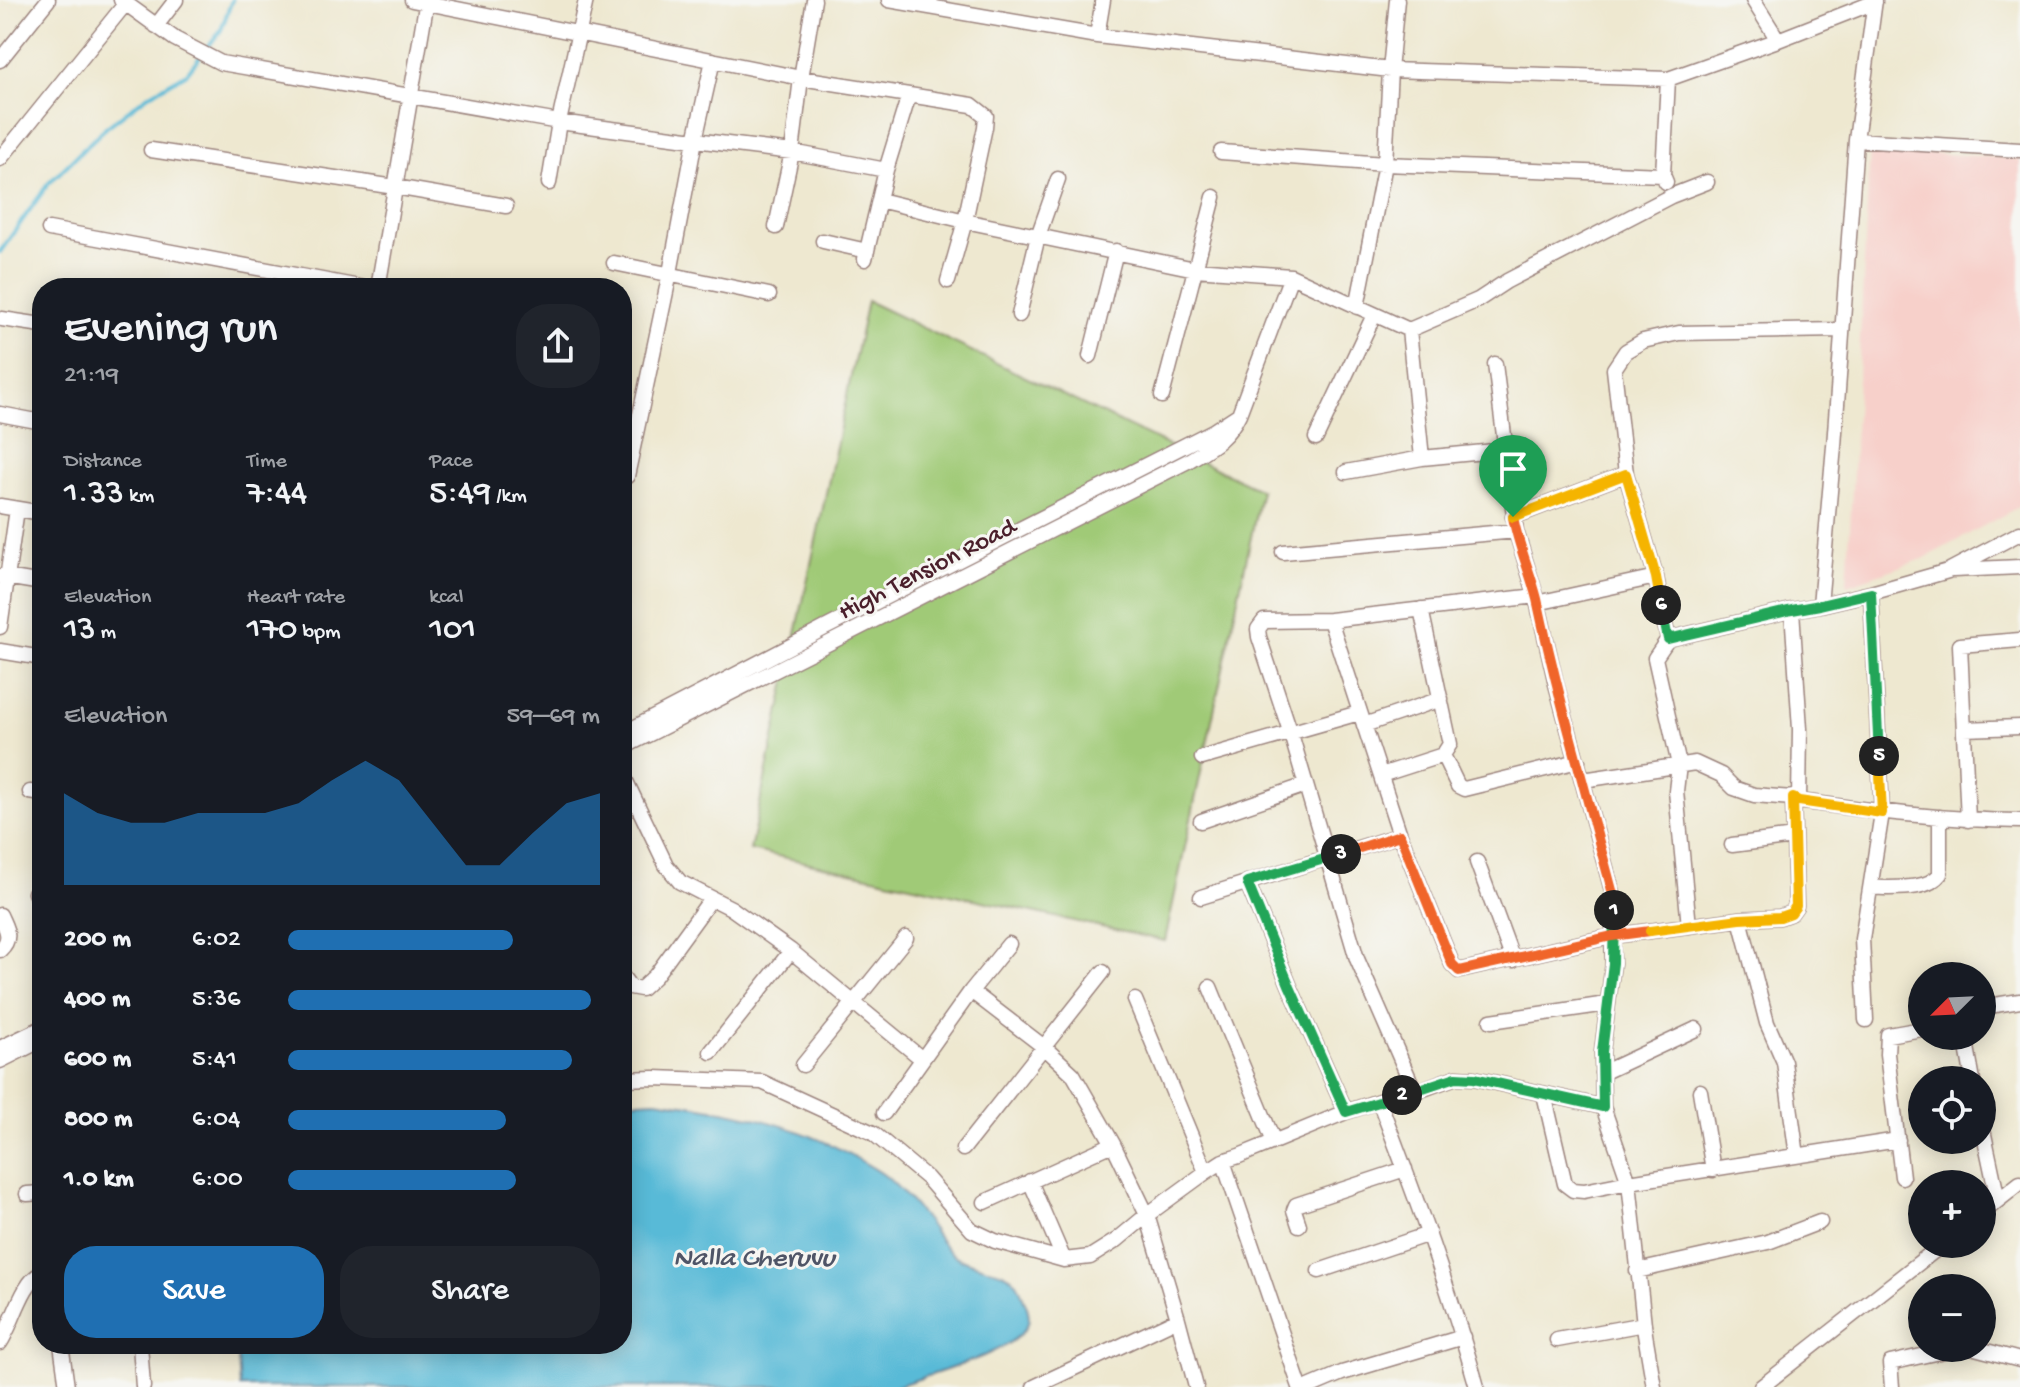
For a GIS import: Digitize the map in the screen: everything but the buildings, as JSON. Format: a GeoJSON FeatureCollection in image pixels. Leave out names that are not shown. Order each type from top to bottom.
{"type":"FeatureCollection","features":[{"type":"Feature","properties":{"kind":"street"},"geometry":{"type":"LineString","coordinates":[[0,60],[48,0]]}},
{"type":"Feature","properties":{"kind":"street"},"geometry":{"type":"LineString","coordinates":[[156,26],[176,0]]}},
{"type":"Feature","properties":{"kind":"street"},"geometry":{"type":"LineString","coordinates":[[549,183],[586,0]]}},
{"type":"Feature","properties":{"kind":"street"},"geometry":{"type":"LineString","coordinates":[[776,227],[792,152],[814,0]]}},
{"type":"Feature","properties":{"kind":"street"},"geometry":{"type":"LineString","coordinates":[[889,0],[1097,36],[1390,70],[1668,79],[1875,1],[1856,140],[1820,605]]}},
{"type":"Feature","properties":{"kind":"street"},"geometry":{"type":"LineString","coordinates":[[1097,36],[1103,0]]}},
{"type":"Feature","properties":{"kind":"street"},"geometry":{"type":"LineString","coordinates":[[1357,307],[1385,164],[1397,0]]}},
{"type":"Feature","properties":{"kind":"street"},"geometry":{"type":"LineString","coordinates":[[1753,0],[1778,40]]}},
{"type":"Feature","properties":{"kind":"street"},"geometry":{"type":"LineString","coordinates":[[380,278],[410,97],[422,1],[801,78],[972,105],[986,116],[965,221],[948,281]]}},
{"type":"Feature","properties":{"kind":"street"},"geometry":{"type":"LineString","coordinates":[[0,159],[124,2],[175,39],[221,63],[559,122],[792,152],[886,170]]}},
{"type":"Feature","properties":{"kind":"street"},"geometry":{"type":"LineString","coordinates":[[632,452],[713,60]]}},
{"type":"Feature","properties":{"kind":"street"},"geometry":{"type":"LineString","coordinates":[[1668,79],[1663,175],[1671,196]]}},
{"type":"Feature","properties":{"kind":"street"},"geometry":{"type":"LineString","coordinates":[[823,241],[866,255],[886,170],[909,95]]}},
{"type":"Feature","properties":{"kind":"street"},"geometry":{"type":"LineString","coordinates":[[1856,140],[2020,150]]}},
{"type":"Feature","properties":{"kind":"street"},"geometry":{"type":"LineString","coordinates":[[151,150],[506,206]]}},
{"type":"Feature","properties":{"kind":"street"},"geometry":{"type":"LineString","coordinates":[[1221,152],[1385,164],[1663,175]]}},
{"type":"Feature","properties":{"kind":"street"},"geometry":{"type":"LineString","coordinates":[[1019,315],[1038,236],[1058,179]]}},
{"type":"Feature","properties":{"kind":"street"},"geometry":{"type":"LineString","coordinates":[[879,200],[1195,269],[1291,276],[1409,330],[1478,300],[1507,281],[1671,196],[1707,182]]}},
{"type":"Feature","properties":{"kind":"street"},"geometry":{"type":"LineString","coordinates":[[1162,396],[1214,197]]}},
{"type":"Feature","properties":{"kind":"street"},"geometry":{"type":"LineString","coordinates":[[49,229],[311,278]]}},
{"type":"Feature","properties":{"kind":"street"},"geometry":{"type":"LineString","coordinates":[[1090,356],[1116,251]]}},
{"type":"Feature","properties":{"kind":"street"},"geometry":{"type":"LineString","coordinates":[[614,263],[769,295]]}},
{"type":"Feature","properties":{"kind":"street","name":"High Tension Road"},"geometry":{"type":"LineString","coordinates":[[632,730],[765,668],[1213,431],[1239,414],[1291,276]]}},
{"type":"Feature","properties":{"kind":"street"},"geometry":{"type":"LineString","coordinates":[[1316,438],[1374,315]]}},
{"type":"Feature","properties":{"kind":"street"},"geometry":{"type":"LineString","coordinates":[[2,319],[32,324]]}},
{"type":"Feature","properties":{"kind":"street"},"geometry":{"type":"LineString","coordinates":[[1409,330],[1422,458]]}},
{"type":"Feature","properties":{"kind":"street"},"geometry":{"type":"LineString","coordinates":[[1668,639],[1656,577],[1626,474],[1614,369],[1626,351],[1643,341],[1679,333],[1842,330]]}},
{"type":"Feature","properties":{"kind":"street"},"geometry":{"type":"LineString","coordinates":[[1495,364],[1515,524],[1613,894],[1613,963],[1602,1052],[1603,1107],[1629,1182],[1637,1271],[1654,1387]]}},
{"type":"Feature","properties":{"kind":"street"},"geometry":{"type":"LineString","coordinates":[[0,414],[32,420]]}},
{"type":"Feature","properties":{"kind":"street"},"geometry":{"type":"LineString","coordinates":[[1346,472],[1422,458],[1505,450]]}},
{"type":"Feature","properties":{"kind":"street"},"geometry":{"type":"LineString","coordinates":[[1283,552],[1515,524],[1626,474]]}},
{"type":"Feature","properties":{"kind":"street"},"geometry":{"type":"LineString","coordinates":[[0,506],[32,511]]}},
{"type":"Feature","properties":{"kind":"street"},"geometry":{"type":"LineString","coordinates":[[0,627],[3,576],[17,509]]}},
{"type":"Feature","properties":{"kind":"street"},"geometry":{"type":"LineString","coordinates":[[1689,926],[1676,791],[1679,765],[1655,658],[1668,639],[1871,593],[1948,571],[2020,533]]}},
{"type":"Feature","properties":{"kind":"street"},"geometry":{"type":"LineString","coordinates":[[1948,571],[2020,567]]}},
{"type":"Feature","properties":{"kind":"street"},"geometry":{"type":"LineString","coordinates":[[3,576],[32,581]]}},
{"type":"Feature","properties":{"kind":"street"},"geometry":{"type":"LineString","coordinates":[[1415,1092],[1357,959],[1329,857],[1258,629],[1264,621],[1330,620],[1537,599],[1656,577]]}},
{"type":"Feature","properties":{"kind":"street"},"geometry":{"type":"LineString","coordinates":[[1866,1020],[1862,939],[1882,813],[1871,593]]}},
{"type":"Feature","properties":{"kind":"street"},"geometry":{"type":"LineString","coordinates":[[1381,775],[1443,755],[1450,744],[1421,609]]}},
{"type":"Feature","properties":{"kind":"street"},"geometry":{"type":"LineString","coordinates":[[1330,620],[1400,835],[1452,964],[1459,971],[1467,971],[1612,936],[1740,919],[1780,917],[1791,913],[1796,906],[1794,837],[1800,729],[1792,610]]}},
{"type":"Feature","properties":{"kind":"street"},"geometry":{"type":"LineString","coordinates":[[1968,820],[1960,645],[2020,640]]}},
{"type":"Feature","properties":{"kind":"street"},"geometry":{"type":"LineString","coordinates":[[0,651],[32,656]]}},
{"type":"Feature","properties":{"kind":"street","name":"High Tension Road"},"geometry":{"type":"LineString","coordinates":[[632,742],[721,690]]}},
{"type":"Feature","properties":{"kind":"street"},"geometry":{"type":"LineString","coordinates":[[1202,758],[1441,699]]}},
{"type":"Feature","properties":{"kind":"street"},"geometry":{"type":"LineString","coordinates":[[1964,729],[2020,727]]}},
{"type":"Feature","properties":{"kind":"street"},"geometry":{"type":"LineString","coordinates":[[1443,755],[1458,786],[1464,789],[1578,761]]}},
{"type":"Feature","properties":{"kind":"street"},"geometry":{"type":"LineString","coordinates":[[1583,780],[1695,763],[1721,775],[1734,788],[1754,795],[1882,813],[2020,821]]}},
{"type":"Feature","properties":{"kind":"street"},"geometry":{"type":"LineString","coordinates":[[1201,821],[1306,785]]}},
{"type":"Feature","properties":{"kind":"street"},"geometry":{"type":"LineString","coordinates":[[632,794],[666,865],[680,882],[731,908],[791,951],[922,1059]]}},
{"type":"Feature","properties":{"kind":"street"},"geometry":{"type":"LineString","coordinates":[[1871,888],[1919,886],[1936,879],[1940,874],[1940,817]]}},
{"type":"Feature","properties":{"kind":"street"},"geometry":{"type":"LineString","coordinates":[[1201,897],[1400,835]]}},
{"type":"Feature","properties":{"kind":"street"},"geometry":{"type":"LineString","coordinates":[[1732,845],[1794,837]]}},
{"type":"Feature","properties":{"kind":"street"},"geometry":{"type":"LineString","coordinates":[[1477,862],[1513,960]]}},
{"type":"Feature","properties":{"kind":"street"},"geometry":{"type":"LineString","coordinates":[[1247,882],[1346,1112]]}},
{"type":"Feature","properties":{"kind":"street"},"geometry":{"type":"LineString","coordinates":[[632,987],[641,989],[655,976],[711,899]]}},
{"type":"Feature","properties":{"kind":"street"},"geometry":{"type":"LineString","coordinates":[[0,915],[8,938],[0,950]]}},
{"type":"Feature","properties":{"kind":"street"},"geometry":{"type":"LineString","coordinates":[[1740,919],[1767,1023],[1784,1062],[1797,1156]]}},
{"type":"Feature","properties":{"kind":"street"},"geometry":{"type":"LineString","coordinates":[[803,1065],[906,938]]}},
{"type":"Feature","properties":{"kind":"street"},"geometry":{"type":"LineString","coordinates":[[884,1113],[971,991],[1009,944]]}},
{"type":"Feature","properties":{"kind":"street"},"geometry":{"type":"LineString","coordinates":[[711,1052],[791,951]]}},
{"type":"Feature","properties":{"kind":"street"},"geometry":{"type":"LineString","coordinates":[[963,1149],[1103,972]]}},
{"type":"Feature","properties":{"kind":"street"},"geometry":{"type":"LineString","coordinates":[[1210,987],[1274,1142]]}},
{"type":"Feature","properties":{"kind":"street"},"geometry":{"type":"LineString","coordinates":[[971,991],[1044,1047],[1073,1074],[1113,1144],[1147,1215],[1196,1387]]}},
{"type":"Feature","properties":{"kind":"street"},"geometry":{"type":"LineString","coordinates":[[1135,1000],[1206,1172]]}},
{"type":"Feature","properties":{"kind":"street"},"geometry":{"type":"LineString","coordinates":[[1996,1005],[2020,1001]]}},
{"type":"Feature","properties":{"kind":"street"},"geometry":{"type":"LineString","coordinates":[[1491,1021],[1607,1004]]}},
{"type":"Feature","properties":{"kind":"street"},"geometry":{"type":"LineString","coordinates":[[1602,1073],[1696,1029]]}},
{"type":"Feature","properties":{"kind":"street"},"geometry":{"type":"LineString","coordinates":[[1902,1177],[1887,1054],[1888,1035],[1908,1031]]}},
{"type":"Feature","properties":{"kind":"street"},"geometry":{"type":"LineString","coordinates":[[0,1048],[32,1034]]}},
{"type":"Feature","properties":{"kind":"street"},"geometry":{"type":"LineString","coordinates":[[0,1061],[32,1045]]}},
{"type":"Feature","properties":{"kind":"street"},"geometry":{"type":"LineString","coordinates":[[632,1079],[762,1082],[873,1133],[927,1178],[972,1230],[995,1241],[1064,1260],[1090,1257],[1223,1161],[1346,1112],[1456,1077],[1474,1078],[1603,1107]]}},
{"type":"Feature","properties":{"kind":"street"},"geometry":{"type":"LineString","coordinates":[[1700,1091],[1713,1170]]}},
{"type":"Feature","properties":{"kind":"street"},"geometry":{"type":"LineString","coordinates":[[1544,1094],[1565,1184],[1573,1190],[1584,1191],[1898,1140]]}},
{"type":"Feature","properties":{"kind":"street"},"geometry":{"type":"LineString","coordinates":[[1379,1101],[1429,1234],[1477,1387]]}},
{"type":"Feature","properties":{"kind":"street"},"geometry":{"type":"LineString","coordinates":[[985,1202],[1113,1144]]}},
{"type":"Feature","properties":{"kind":"street"},"geometry":{"type":"LineString","coordinates":[[1988,1154],[1998,1200],[2020,1183]]}},
{"type":"Feature","properties":{"kind":"street"},"geometry":{"type":"LineString","coordinates":[[1223,1161],[1300,1387]]}},
{"type":"Feature","properties":{"kind":"street"},"geometry":{"type":"LineString","coordinates":[[1299,1225],[1294,1210],[1296,1205],[1405,1169]]}},
{"type":"Feature","properties":{"kind":"street"},"geometry":{"type":"LineString","coordinates":[[1030,1181],[1064,1260]]}},
{"type":"Feature","properties":{"kind":"street"},"geometry":{"type":"LineString","coordinates":[[1637,1271],[1768,1242],[1820,1222]]}},
{"type":"Feature","properties":{"kind":"street"},"geometry":{"type":"LineString","coordinates":[[1319,1271],[1429,1234]]}},
{"type":"Feature","properties":{"kind":"street"},"geometry":{"type":"LineString","coordinates":[[1761,1387],[1925,1258]]}},
{"type":"Feature","properties":{"kind":"street"},"geometry":{"type":"LineString","coordinates":[[0,1343],[32,1280]]}},
{"type":"Feature","properties":{"kind":"street"},"geometry":{"type":"LineString","coordinates":[[1034,1387],[1178,1319]]}},
{"type":"Feature","properties":{"kind":"street"},"geometry":{"type":"LineString","coordinates":[[1557,1340],[1644,1324]]}},
{"type":"Feature","properties":{"kind":"street"},"geometry":{"type":"LineString","coordinates":[[1309,1387],[1342,1373],[1463,1337]]}},
{"type":"Feature","properties":{"kind":"street"},"geometry":{"type":"LineString","coordinates":[[62,1354],[67,1387]]}},
{"type":"Feature","properties":{"kind":"street"},"geometry":{"type":"LineString","coordinates":[[141,1354],[143,1387]]}},
{"type":"Feature","properties":{"kind":"street"},"geometry":{"type":"LineString","coordinates":[[1996,1354],[2020,1360]]}},
{"type":"Feature","properties":{"kind":"street"},"geometry":{"type":"LineString","coordinates":[[1892,1387],[1890,1363],[1908,1359]]}},
{"type":"Feature","properties":{"kind":"shaded area"},"geometry":{"type":"Polygon","coordinates":[[[1870,149],[2020,159],[2020,506],[1923,559],[1847,585],[1870,149]]]}},
{"type":"Feature","properties":{"kind":"green space"},"geometry":{"type":"Polygon","coordinates":[[[867,301],[1261,490],[1165,941],[750,850],[867,301]]]}},
{"type":"Feature","properties":{"kind":"water","name":"Nalla Cheruvu"},"geometry":{"type":"Polygon","coordinates":[[[656,1100],[735,1113],[785,1127],[834,1146],[890,1180],[951,1253],[1004,1274],[1017,1283],[1027,1308],[1028,1323],[1021,1334],[989,1353],[894,1387],[240,1387],[238,1354],[632,1354],[632,1101],[656,1100]]]}},
{"type":"Feature","properties":{"kind":"waterway"},"geometry":{"type":"LineString","coordinates":[[0,252],[48,184],[103,130],[147,96],[187,73],[221,30],[232,0]]}},
{"type":"Feature","properties":{"kind":"route"},"geometry":{"type":"LineString","coordinates":[[1513,517],[1613,894],[1615,915],[1612,936],[1613,963],[1602,1052],[1603,1107],[1474,1078],[1456,1077],[1346,1112],[1247,882],[1400,835],[1452,964],[1459,971],[1467,971],[1612,936],[1740,919],[1780,917],[1791,913],[1796,906],[1793,798],[1882,813],[1871,593],[1668,639],[1656,577],[1626,474],[1513,517]]}}]}
